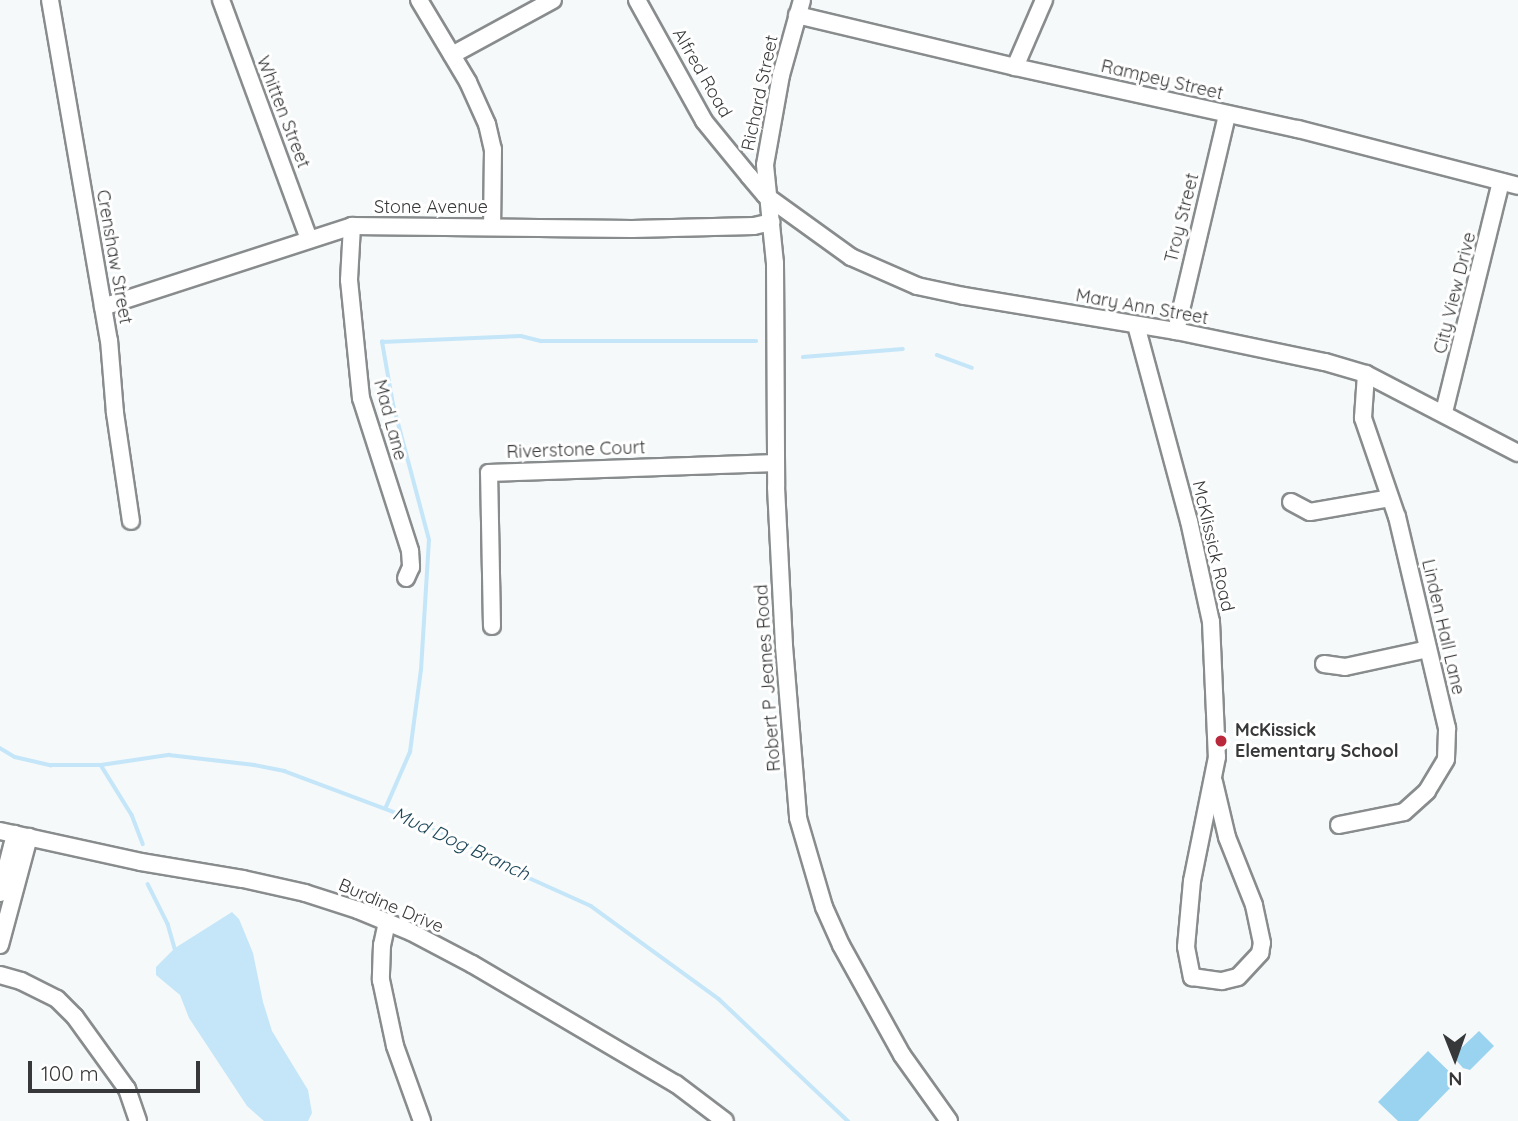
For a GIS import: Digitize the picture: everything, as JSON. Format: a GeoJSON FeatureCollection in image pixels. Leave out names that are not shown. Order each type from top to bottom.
{"type":"FeatureCollection","features":[{"type":"Feature","properties":{"kind":"street","name":"Crenshaw Street"},"geometry":{"type":"LineString","coordinates":[[50,0],[103,307],[131,521]]}},
{"type":"Feature","properties":{"kind":"street","name":"Whitten Street"},"geometry":{"type":"LineString","coordinates":[[221,0],[309,239]]}},
{"type":"Feature","properties":{"kind":"street"},"geometry":{"type":"LineString","coordinates":[[419,0],[452,55],[492,137],[492,227]]}},
{"type":"Feature","properties":{"kind":"street"},"geometry":{"type":"LineString","coordinates":[[452,55],[553,0]]}},
{"type":"Feature","properties":{"kind":"street","name":"Alfred Road"},"geometry":{"type":"LineString","coordinates":[[637,0],[704,121],[765,195]]}},
{"type":"Feature","properties":{"kind":"street"},"geometry":{"type":"LineString","coordinates":[[1015,67],[1044,0]]}},
{"type":"Feature","properties":{"kind":"street","name":"Richard Street"},"geometry":{"type":"LineString","coordinates":[[765,195],[765,165],[780,75],[799,7]]}},
{"type":"Feature","properties":{"kind":"street","name":"Rampey Street"},"geometry":{"type":"LineString","coordinates":[[799,7],[1015,67],[1298,130],[1518,186]]}},
{"type":"Feature","properties":{"kind":"street","name":"Troy Street"},"geometry":{"type":"LineString","coordinates":[[1176,331],[1227,115]]}},
{"type":"Feature","properties":{"kind":"street","name":"City View Drive"},"geometry":{"type":"LineString","coordinates":[[1444,412],[1501,182]]}},
{"type":"Feature","properties":{"kind":"street","name":"Robert P Jeanes Road"},"geometry":{"type":"LineString","coordinates":[[765,195],[772,222],[776,463],[784,646],[798,818],[824,906],[841,945],[902,1055],[949,1121]]}},
{"type":"Feature","properties":{"kind":"street","name":"Mary Ann Street"},"geometry":{"type":"LineString","coordinates":[[765,195],[851,257],[917,286],[1176,331],[1325,362],[1366,374],[1444,412],[1518,453]]}},
{"type":"Feature","properties":{"kind":"street","name":"Stone Avenue"},"geometry":{"type":"LineString","coordinates":[[103,307],[352,226],[632,229],[754,226],[772,222]]}},
{"type":"Feature","properties":{"kind":"street","name":"Mad Lane"},"geometry":{"type":"LineString","coordinates":[[352,226],[349,280],[360,388],[366,419],[411,551],[411,567],[406,578]]}},
{"type":"Feature","properties":{"kind":"street","name":"McKlissick Road"},"geometry":{"type":"LineString","coordinates":[[1136,325],[1189,521],[1211,622],[1217,694],[1214,782],[1192,881],[1186,947],[1192,977],[1222,981],[1238,977],[1260,953],[1262,943],[1254,905],[1227,837],[1214,782]]}},
{"type":"Feature","properties":{"kind":"street","name":"Linden Hall Lane"},"geometry":{"type":"LineString","coordinates":[[1339,825],[1404,812],[1427,791],[1446,759],[1447,728],[1428,649],[1390,498],[1363,418],[1366,374]]}},
{"type":"Feature","properties":{"kind":"street","name":"Riverstone Court"},"geometry":{"type":"LineString","coordinates":[[492,626],[489,473],[776,463]]}},
{"type":"Feature","properties":{"kind":"street"},"geometry":{"type":"LineString","coordinates":[[1292,502],[1310,512],[1390,498]]}},
{"type":"Feature","properties":{"kind":"street"},"geometry":{"type":"LineString","coordinates":[[1324,664],[1345,667],[1428,649]]}},
{"type":"Feature","properties":{"kind":"street"},"geometry":{"type":"LineString","coordinates":[[0,893],[15,834]]}},
{"type":"Feature","properties":{"kind":"street"},"geometry":{"type":"LineString","coordinates":[[0,945],[15,834]]}},
{"type":"Feature","properties":{"kind":"street","name":"Burdine Drive"},"geometry":{"type":"LineString","coordinates":[[15,834],[292,890],[387,922],[508,985],[676,1084],[725,1121]]}},
{"type":"Feature","properties":{"kind":"street"},"geometry":{"type":"LineString","coordinates":[[387,922],[382,945],[381,979],[395,1046],[422,1121]]}},
{"type":"Feature","properties":{"kind":"street"},"geometry":{"type":"LineString","coordinates":[[0,975],[22,981],[57,999],[75,1017],[97,1043],[127,1089],[138,1121]]}},
{"type":"Feature","properties":{"kind":"shaded area"},"geometry":{"type":"Polygon","coordinates":[[[232,912],[239,919],[253,953],[272,1031],[308,1090],[312,1113],[308,1121],[264,1121],[247,1106],[189,1018],[180,995],[156,975],[156,967],[175,948],[232,912]]]}},
{"type":"Feature","properties":{"kind":"shaded area"},"geometry":{"type":"Polygon","coordinates":[[[1479,1031],[1494,1046],[1470,1070],[1463,1068],[1456,1060],[1456,1053],[1479,1031]]]}},
{"type":"Feature","properties":{"kind":"shaded area"},"geometry":{"type":"Polygon","coordinates":[[[1428,1051],[1458,1080],[1418,1121],[1398,1121],[1378,1102],[1428,1051]]]}},
{"type":"Feature","properties":{"kind":"waterway"},"geometry":{"type":"LineString","coordinates":[[386,807],[410,752],[421,670],[429,540],[393,405],[382,342],[521,336],[541,341],[756,341]]}},
{"type":"Feature","properties":{"kind":"waterway"},"geometry":{"type":"LineString","coordinates":[[803,357],[903,349]]}},
{"type":"Feature","properties":{"kind":"waterway"},"geometry":{"type":"LineString","coordinates":[[937,355],[972,368]]}},
{"type":"Feature","properties":{"kind":"waterway","name":"Mud Dog Branch"},"geometry":{"type":"LineString","coordinates":[[0,748],[15,757],[51,765],[101,765],[169,755],[254,765],[284,771],[426,824],[507,868],[591,906],[719,999],[848,1121]]}},
{"type":"Feature","properties":{"kind":"waterway"},"geometry":{"type":"LineString","coordinates":[[101,765],[132,815],[143,844]]}},
{"type":"Feature","properties":{"kind":"waterway"},"geometry":{"type":"LineString","coordinates":[[148,884],[168,924],[175,948]]}},
{"type":"Feature","properties":{"kind":"place","name":"McKissick Elementary School"},"geometry":{"type":"Point","coordinates":[1221,741]}}]}
